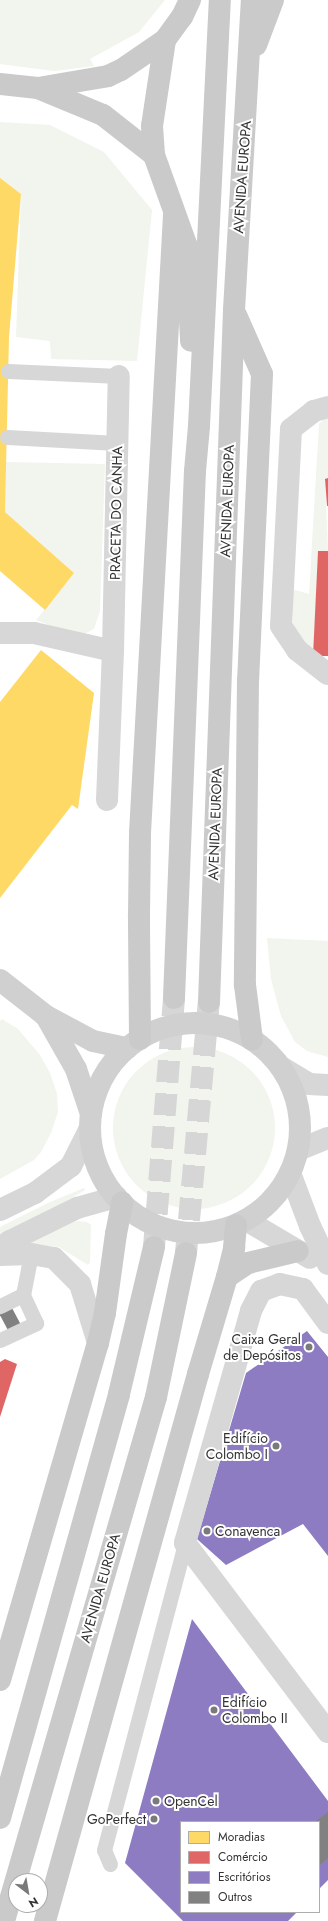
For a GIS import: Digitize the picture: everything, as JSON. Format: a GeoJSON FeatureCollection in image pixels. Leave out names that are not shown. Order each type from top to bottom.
{"type":"FeatureCollection","features":[{"type":"Feature","properties":{"kind":"main road"},"geometry":{"type":"LineString","coordinates":[[0,84],[38,88],[108,76],[121,70],[165,40],[182,17],[190,0]]}},
{"type":"Feature","properties":{"kind":"main road","name":"AVENIDA EUROPA"},"geometry":{"type":"LineString","coordinates":[[174,998],[195,471],[199,426],[220,0]]}},
{"type":"Feature","properties":{"kind":"main road","name":"AVENIDA EUROPA"},"geometry":{"type":"LineString","coordinates":[[209,1002],[234,310],[250,63],[252,0]]}},
{"type":"Feature","properties":{"kind":"main road"},"geometry":{"type":"LineString","coordinates":[[250,63],[273,0]]}},
{"type":"Feature","properties":{"kind":"main road"},"geometry":{"type":"LineString","coordinates":[[165,40],[152,126],[154,155],[186,244],[193,366],[199,426]]}},
{"type":"Feature","properties":{"kind":"main road"},"geometry":{"type":"LineString","coordinates":[[38,88],[103,115],[154,155]]}},
{"type":"Feature","properties":{"kind":"main road"},"geometry":{"type":"LineString","coordinates":[[134,1044],[139,915],[140,834],[174,214]]}},
{"type":"Feature","properties":{"kind":"main road"},"geometry":{"type":"LineString","coordinates":[[234,310],[262,374],[248,680],[245,985],[252,1040]]}},
{"type":"Feature","properties":{"kind":"main road"},"geometry":{"type":"LineString","coordinates":[[0,980],[46,1016],[93,1041],[134,1044]]}},
{"type":"Feature","properties":{"kind":"main road"},"geometry":{"type":"LineString","coordinates":[[46,1016],[76,1069],[90,1121],[95,1159],[102,1177],[119,1200],[146,1221],[176,1232],[206,1232],[241,1222],[272,1200],[290,1173],[298,1150],[300,1121],[294,1092],[281,1067],[268,1052],[252,1040],[226,1028],[197,1023],[167,1027],[134,1044],[110,1067],[97,1089],[90,1121]]}},
{"type":"Feature","properties":{"kind":"main road"},"geometry":{"type":"LineString","coordinates":[[0,1680],[98,1343],[105,1313],[119,1200]]}},
{"type":"Feature","properties":{"kind":"main road"},"geometry":{"type":"LineString","coordinates":[[45,1921],[198,1374],[227,1277],[241,1222]]}},
{"type":"Feature","properties":{"kind":"main road"},"geometry":{"type":"LineString","coordinates":[[0,1818],[119,1394],[154,1246]]}},
{"type":"Feature","properties":{"kind":"main road"},"geometry":{"type":"LineString","coordinates":[[227,1277],[248,1263],[298,1251]]}},
{"type":"Feature","properties":{"kind":"main road","name":"AVENIDA EUROPA"},"geometry":{"type":"LineString","coordinates":[[4,1921],[156,1397],[186,1253]]}},
{"type":"Feature","properties":{"kind":"street","name":"PRACETA DO CANHA"},"geometry":{"type":"LineString","coordinates":[[107,800],[113,651],[119,376]]}},
{"type":"Feature","properties":{"kind":"street"},"geometry":{"type":"LineString","coordinates":[[328,407],[314,411],[291,429],[281,626],[297,650],[328,674]]}},
{"type":"Feature","properties":{"kind":"street"},"geometry":{"type":"LineString","coordinates":[[0,633],[34,633],[113,651]]}},
{"type":"Feature","properties":{"kind":"street"},"geometry":{"type":"LineString","coordinates":[[281,1067],[309,1084],[328,1086]]}},
{"type":"Feature","properties":{"kind":"street"},"geometry":{"type":"LineString","coordinates":[[0,1210],[35,1193],[71,1166],[90,1121]]}},
{"type":"Feature","properties":{"kind":"street"},"geometry":{"type":"LineString","coordinates":[[298,1150],[328,1138]]}},
{"type":"Feature","properties":{"kind":"street"},"geometry":{"type":"LineString","coordinates":[[290,1173],[310,1226],[328,1264]]}},
{"type":"Feature","properties":{"kind":"street"},"geometry":{"type":"LineString","coordinates":[[0,1248],[23,1234],[77,1208],[119,1200]]}},
{"type":"Feature","properties":{"kind":"street"},"geometry":{"type":"LineString","coordinates":[[241,1222],[328,1268]]}},
{"type":"Feature","properties":{"kind":"street"},"geometry":{"type":"LineString","coordinates":[[0,1255],[31,1254],[54,1258],[80,1284],[98,1343]]}},
{"type":"Feature","properties":{"kind":"street"},"geometry":{"type":"LineString","coordinates":[[328,1323],[303,1289],[280,1284],[261,1291],[250,1311],[185,1543],[328,1732]]}},
{"type":"Feature","properties":{"kind":"lane"},"geometry":{"type":"LineString","coordinates":[[8,371],[119,376]]}},
{"type":"Feature","properties":{"kind":"lane"},"geometry":{"type":"LineString","coordinates":[[7,437],[117,443]]}},
{"type":"Feature","properties":{"kind":"lane"},"geometry":{"type":"LineString","coordinates":[[0,1340],[36,1323],[23,1295],[31,1254]]}},
{"type":"Feature","properties":{"kind":"lane"},"geometry":{"type":"LineString","coordinates":[[0,1306],[23,1295]]}},
{"type":"Feature","properties":{"kind":"lane"},"geometry":{"type":"LineString","coordinates":[[110,1864],[104,1850],[185,1543]]}},
{"type":"Feature","properties":{"kind":"shaded area"},"geometry":{"type":"Polygon","coordinates":[[[0,0],[165,0],[139,32],[90,59],[94,66],[54,71],[0,64],[0,0]]]}},
{"type":"Feature","properties":{"kind":"shaded area"},"geometry":{"type":"Polygon","coordinates":[[[0,122],[50,125],[104,152],[152,210],[137,361],[51,359],[50,341],[16,337],[21,194],[0,180],[0,122]]]}},
{"type":"Feature","properties":{"kind":"shaded area"},"geometry":{"type":"Polygon","coordinates":[[[328,415],[328,478],[325,480],[328,551],[318,551],[314,649],[302,641],[293,629],[292,589],[309,594],[319,424],[328,415]]]}},
{"type":"Feature","properties":{"kind":"shaded area"},"geometry":{"type":"Polygon","coordinates":[[[6,462],[105,464],[100,611],[94,629],[82,635],[72,634],[36,620],[74,573],[5,512],[6,462]]]}},
{"type":"Feature","properties":{"kind":"shaded area"},"geometry":{"type":"Polygon","coordinates":[[[267,938],[328,941],[328,1057],[307,1051],[295,1042],[281,1016],[271,979],[267,938]]]}},
{"type":"Feature","properties":{"kind":"shaded area"},"geometry":{"type":"Polygon","coordinates":[[[2,1019],[18,1029],[40,1055],[50,1073],[57,1094],[58,1112],[51,1133],[41,1152],[34,1160],[0,1179],[0,1021],[2,1019]]]}},
{"type":"Feature","properties":{"kind":"shaded area"},"geometry":{"type":"Polygon","coordinates":[[[186,1047],[202,1047],[218,1050],[232,1056],[246,1065],[257,1076],[266,1090],[272,1104],[275,1128],[274,1144],[266,1166],[257,1180],[246,1191],[232,1200],[218,1206],[202,1209],[186,1209],[170,1206],[156,1200],[142,1191],[131,1180],[122,1166],[116,1152],[113,1136],[113,1120],[116,1104],[122,1090],[131,1076],[142,1065],[156,1056],[170,1050],[186,1047]]]}},
{"type":"Feature","properties":{"kind":"shaded area"},"geometry":{"type":"Polygon","coordinates":[[[84,1188],[85,1190],[53,1209],[0,1235],[0,1227],[50,1202],[84,1188]]]}},
{"type":"Feature","properties":{"kind":"shaded area"},"geometry":{"type":"Polygon","coordinates":[[[78,1221],[87,1222],[91,1225],[90,1262],[88,1265],[59,1247],[19,1244],[60,1226],[78,1221]]]}},
{"type":"Feature","properties":{"kind":"building: Moradias"},"geometry":{"type":"Polygon","coordinates":[[[0,178],[21,194],[9,337],[5,512],[74,573],[45,610],[0,571],[0,178]]]}},
{"type":"Feature","properties":{"kind":"building: Moradias"},"geometry":{"type":"Polygon","coordinates":[[[41,650],[94,693],[78,809],[72,805],[0,898],[0,702],[41,650]]]}},
{"type":"Feature","properties":{"kind":"building: Comércio"},"geometry":{"type":"Polygon","coordinates":[[[328,478],[328,506],[327,506],[325,479],[328,478]]]}},
{"type":"Feature","properties":{"kind":"building: Comércio"},"geometry":{"type":"Polygon","coordinates":[[[318,551],[328,551],[328,656],[313,656],[318,551]]]}},
{"type":"Feature","properties":{"kind":"building: Comércio"},"geometry":{"type":"Polygon","coordinates":[[[5,1359],[17,1364],[0,1417],[0,1362],[5,1359]]]}},
{"type":"Feature","properties":{"kind":"building: Escritórios","name":"Edifício Colombo I"},"geometry":{"type":"Polygon","coordinates":[[[307,1331],[328,1357],[328,1556],[303,1524],[226,1565],[197,1539],[246,1373],[307,1331]]]}},
{"type":"Feature","properties":{"kind":"building: Escritórios","name":"Edifício Colombo II"},"geometry":{"type":"Polygon","coordinates":[[[192,1619],[328,1801],[328,1880],[320,1888],[320,1821],[180,1821],[180,1913],[296,1913],[288,1921],[183,1921],[125,1863],[192,1619]]]}},
{"type":"Feature","properties":{"kind":"building: Outros"},"geometry":{"type":"Polygon","coordinates":[[[12,1308],[21,1325],[9,1331],[0,1314],[12,1308]]]}},
{"type":"Feature","properties":{"kind":"building: Outros"},"geometry":{"type":"Polygon","coordinates":[[[328,1812],[328,1858],[320,1865],[320,1821],[316,1821],[328,1812]]]}},
{"type":"Feature","properties":{"kind":"tunnel"},"geometry":{"type":"LineString","coordinates":[[154,1247],[174,998]]}},
{"type":"Feature","properties":{"kind":"tunnel"},"geometry":{"type":"LineString","coordinates":[[186,1253],[209,1002]]}},
{"type":"Feature","properties":{"kind":"place","name":"Caixa Geral de Depósitos"},"geometry":{"type":"Point","coordinates":[309,1347]}},
{"type":"Feature","properties":{"kind":"place","name":"Edifício Colombo I"},"geometry":{"type":"Point","coordinates":[276,1446]}},
{"type":"Feature","properties":{"kind":"place","name":"Conavenca"},"geometry":{"type":"Point","coordinates":[207,1531]}},
{"type":"Feature","properties":{"kind":"place","name":"Edifício Colombo II"},"geometry":{"type":"Point","coordinates":[214,1710]}},
{"type":"Feature","properties":{"kind":"place","name":"OpenCel"},"geometry":{"type":"Point","coordinates":[156,1801]}},
{"type":"Feature","properties":{"kind":"place","name":"GoPerfect"},"geometry":{"type":"Point","coordinates":[154,1819]}}]}
